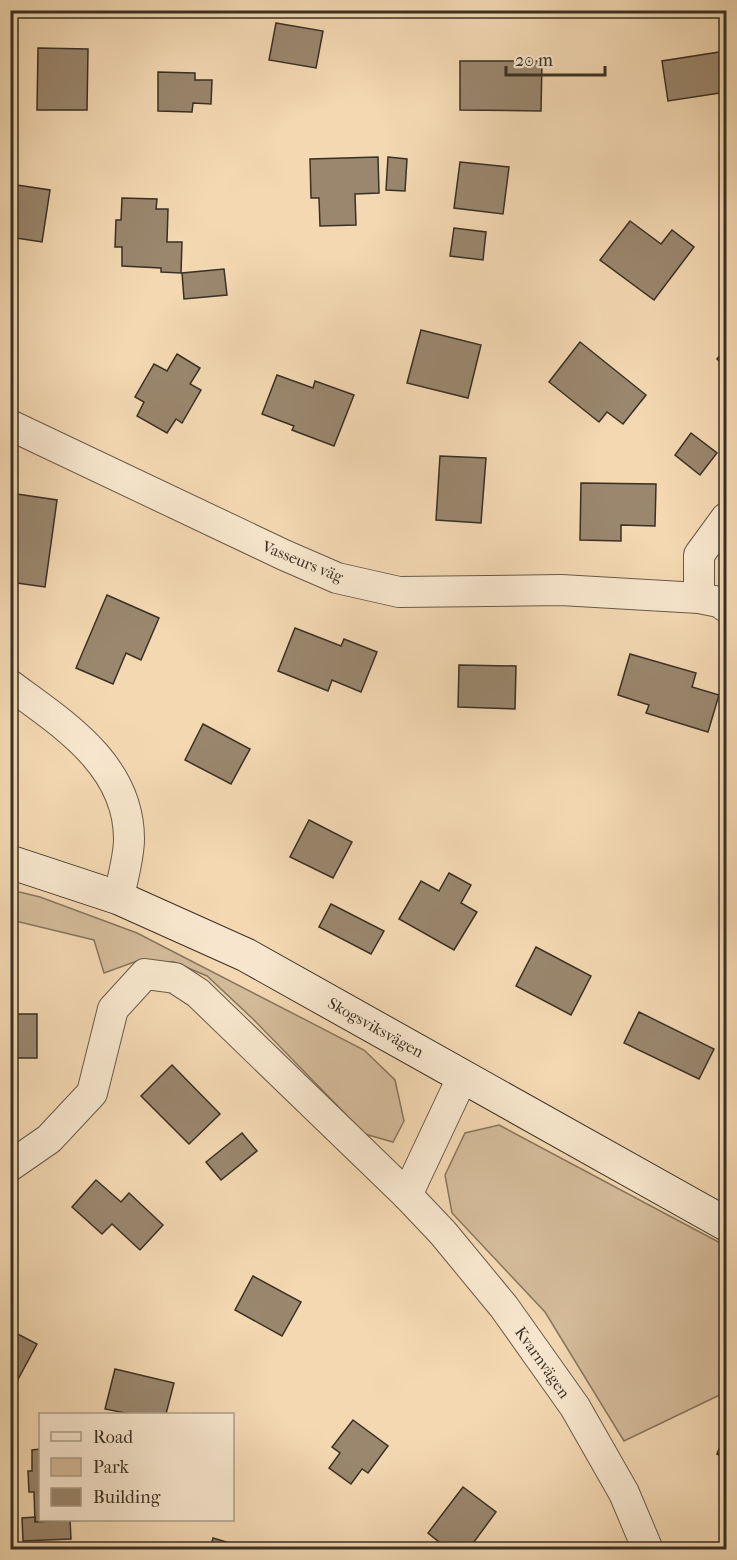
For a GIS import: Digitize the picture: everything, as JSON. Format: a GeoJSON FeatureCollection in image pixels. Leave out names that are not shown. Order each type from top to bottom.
{"type":"FeatureCollection","features":[{"type":"Feature","properties":{"kind":"street","name":"Vasseurs väg"},"geometry":{"type":"LineString","coordinates":[[10,425],[337,578],[399,592],[561,590],[713,603]]}},
{"type":"Feature","properties":{"kind":"street"},"geometry":{"type":"LineString","coordinates":[[713,603],[699,555],[726,518]]}},
{"type":"Feature","properties":{"kind":"street"},"geometry":{"type":"LineString","coordinates":[[10,685],[73,731],[106,768],[122,796],[129,839],[119,898]]}},
{"type":"Feature","properties":{"kind":"street","name":"Skogsviksvägen"},"geometry":{"type":"LineString","coordinates":[[10,862],[119,898],[246,955],[726,1224]]}},
{"type":"Feature","properties":{"kind":"street","name":"Kvarnvägen"},"geometry":{"type":"LineString","coordinates":[[10,1166],[49,1139],[92,1093],[112,1009],[145,974],[175,978],[198,993],[407,1195],[504,1307],[575,1407],[624,1493],[648,1550]]}},
{"type":"Feature","properties":{"kind":"street"},"geometry":{"type":"LineString","coordinates":[[407,1195],[463,1076]]}},
{"type":"Feature","properties":{"kind":"green space"},"geometry":{"type":"Polygon","coordinates":[[[11,890],[40,897],[137,933],[364,1050],[395,1080],[404,1121],[393,1142],[365,1134],[253,1019],[207,976],[174,962],[137,961],[104,973],[94,940],[11,920],[11,890]]]}},
{"type":"Feature","properties":{"kind":"green space"},"geometry":{"type":"Polygon","coordinates":[[[499,1125],[726,1246],[726,1392],[624,1441],[545,1312],[452,1213],[445,1175],[465,1133],[499,1125]]]}},
{"type":"Feature","properties":{"kind":"building"},"geometry":{"type":"Polygon","coordinates":[[[276,23],[323,31],[316,68],[269,60],[276,23]]]}},
{"type":"Feature","properties":{"kind":"building"},"geometry":{"type":"Polygon","coordinates":[[[38,48],[88,49],[87,110],[37,110],[38,48]]]}},
{"type":"Feature","properties":{"kind":"building"},"geometry":{"type":"Polygon","coordinates":[[[726,51],[726,92],[668,101],[662,61],[726,51]]]}},
{"type":"Feature","properties":{"kind":"building"},"geometry":{"type":"Polygon","coordinates":[[[460,61],[542,61],[541,111],[460,110],[460,61]]]}},
{"type":"Feature","properties":{"kind":"building"},"geometry":{"type":"Polygon","coordinates":[[[158,72],[195,73],[195,80],[212,80],[211,104],[193,103],[192,112],[158,111],[158,72]]]}},
{"type":"Feature","properties":{"kind":"building"},"geometry":{"type":"Polygon","coordinates":[[[378,157],[379,193],[355,194],[356,225],[320,226],[319,198],[311,198],[310,159],[378,157]]]}},
{"type":"Feature","properties":{"kind":"building"},"geometry":{"type":"Polygon","coordinates":[[[388,157],[407,159],[405,191],[386,190],[388,157]]]}},
{"type":"Feature","properties":{"kind":"building"},"geometry":{"type":"Polygon","coordinates":[[[460,162],[509,167],[503,214],[454,208],[460,162]]]}},
{"type":"Feature","properties":{"kind":"building"},"geometry":{"type":"Polygon","coordinates":[[[10,184],[50,190],[42,242],[10,237],[10,184]]]}},
{"type":"Feature","properties":{"kind":"building"},"geometry":{"type":"Polygon","coordinates":[[[122,198],[157,199],[156,209],[168,209],[167,242],[182,242],[181,273],[161,272],[161,268],[122,266],[122,247],[115,247],[116,220],[121,220],[122,198]]]}},
{"type":"Feature","properties":{"kind":"building"},"geometry":{"type":"Polygon","coordinates":[[[630,221],[661,244],[672,230],[694,247],[654,300],[600,260],[630,221]]]}},
{"type":"Feature","properties":{"kind":"building"},"geometry":{"type":"Polygon","coordinates":[[[454,228],[486,232],[483,260],[450,256],[454,228]]]}},
{"type":"Feature","properties":{"kind":"building"},"geometry":{"type":"Polygon","coordinates":[[[224,269],[227,295],[184,299],[182,273],[224,269]]]}},
{"type":"Feature","properties":{"kind":"building"},"geometry":{"type":"Polygon","coordinates":[[[421,330],[481,345],[468,398],[407,383],[421,330]]]}},
{"type":"Feature","properties":{"kind":"building"},"geometry":{"type":"Polygon","coordinates":[[[580,342],[646,395],[623,424],[607,412],[599,422],[549,382],[580,342]]]}},
{"type":"Feature","properties":{"kind":"building"},"geometry":{"type":"Polygon","coordinates":[[[726,348],[726,368],[717,359],[726,348]]]}},
{"type":"Feature","properties":{"kind":"building"},"geometry":{"type":"Polygon","coordinates":[[[177,354],[200,368],[190,384],[201,390],[182,423],[176,419],[167,433],[137,416],[144,402],[135,397],[154,364],[167,371],[177,354]]]}},
{"type":"Feature","properties":{"kind":"building"},"geometry":{"type":"Polygon","coordinates":[[[277,375],[313,388],[315,381],[354,395],[334,446],[292,430],[294,426],[262,414],[277,375]]]}},
{"type":"Feature","properties":{"kind":"building"},"geometry":{"type":"Polygon","coordinates":[[[691,433],[717,453],[700,475],[675,455],[691,433]]]}},
{"type":"Feature","properties":{"kind":"building"},"geometry":{"type":"Polygon","coordinates":[[[440,456],[486,458],[481,523],[436,520],[440,456]]]}},
{"type":"Feature","properties":{"kind":"building"},"geometry":{"type":"Polygon","coordinates":[[[581,483],[656,484],[655,526],[621,525],[621,541],[580,540],[581,483]]]}},
{"type":"Feature","properties":{"kind":"building"},"geometry":{"type":"Polygon","coordinates":[[[10,493],[57,500],[45,587],[10,582],[10,493]]]}},
{"type":"Feature","properties":{"kind":"building"},"geometry":{"type":"Polygon","coordinates":[[[107,595],[159,618],[141,660],[126,653],[113,684],[76,668],[107,595]]]}},
{"type":"Feature","properties":{"kind":"building"},"geometry":{"type":"Polygon","coordinates":[[[295,628],[341,646],[344,639],[377,652],[361,692],[332,680],[328,691],[278,671],[295,628]]]}},
{"type":"Feature","properties":{"kind":"building"},"geometry":{"type":"Polygon","coordinates":[[[630,654],[696,673],[692,687],[719,695],[708,732],[646,713],[649,705],[618,695],[630,654]]]}},
{"type":"Feature","properties":{"kind":"building"},"geometry":{"type":"Polygon","coordinates":[[[459,665],[516,666],[515,709],[458,707],[459,665]]]}},
{"type":"Feature","properties":{"kind":"building"},"geometry":{"type":"Polygon","coordinates":[[[203,724],[250,749],[231,784],[185,760],[203,724]]]}},
{"type":"Feature","properties":{"kind":"building"},"geometry":{"type":"Polygon","coordinates":[[[309,820],[352,842],[333,878],[290,857],[309,820]]]}},
{"type":"Feature","properties":{"kind":"building"},"geometry":{"type":"Polygon","coordinates":[[[449,873],[471,885],[461,903],[477,912],[454,950],[399,919],[421,881],[439,891],[449,873]]]}},
{"type":"Feature","properties":{"kind":"building"},"geometry":{"type":"Polygon","coordinates":[[[331,904],[384,931],[371,954],[319,927],[331,904]]]}},
{"type":"Feature","properties":{"kind":"building"},"geometry":{"type":"Polygon","coordinates":[[[536,947],[591,976],[571,1015],[516,986],[536,947]]]}},
{"type":"Feature","properties":{"kind":"building"},"geometry":{"type":"Polygon","coordinates":[[[639,1012],[714,1049],[699,1079],[624,1043],[639,1012]]]}},
{"type":"Feature","properties":{"kind":"building"},"geometry":{"type":"Polygon","coordinates":[[[10,1014],[37,1014],[37,1058],[10,1058],[10,1014]]]}},
{"type":"Feature","properties":{"kind":"building"},"geometry":{"type":"Polygon","coordinates":[[[172,1065],[220,1114],[189,1144],[141,1096],[172,1065]]]}},
{"type":"Feature","properties":{"kind":"building"},"geometry":{"type":"Polygon","coordinates":[[[242,1133],[257,1151],[221,1180],[206,1162],[242,1133]]]}},
{"type":"Feature","properties":{"kind":"building"},"geometry":{"type":"Polygon","coordinates":[[[96,1180],[121,1202],[129,1193],[163,1225],[140,1250],[112,1224],[102,1234],[72,1207],[96,1180]]]}},
{"type":"Feature","properties":{"kind":"building"},"geometry":{"type":"Polygon","coordinates":[[[253,1276],[301,1302],[282,1336],[235,1310],[253,1276]]]}},
{"type":"Feature","properties":{"kind":"building"},"geometry":{"type":"Polygon","coordinates":[[[10,1330],[37,1344],[16,1383],[10,1380],[10,1330]]]}},
{"type":"Feature","properties":{"kind":"building"},"geometry":{"type":"Polygon","coordinates":[[[115,1369],[174,1383],[166,1413],[125,1413],[105,1409],[115,1369]]]}},
{"type":"Feature","properties":{"kind":"building"},"geometry":{"type":"Polygon","coordinates":[[[353,1420],[388,1446],[368,1473],[362,1469],[351,1484],[329,1468],[340,1453],[332,1447],[353,1420]]]}},
{"type":"Feature","properties":{"kind":"building"},"geometry":{"type":"Polygon","coordinates":[[[726,1430],[726,1458],[717,1454],[726,1430]]]}},
{"type":"Feature","properties":{"kind":"building"},"geometry":{"type":"Polygon","coordinates":[[[39,1449],[39,1521],[63,1521],[35,1522],[34,1492],[29,1492],[28,1471],[32,1471],[32,1450],[39,1449]]]}},
{"type":"Feature","properties":{"kind":"building"},"geometry":{"type":"Polygon","coordinates":[[[463,1487],[496,1512],[468,1550],[449,1550],[428,1533],[463,1487]]]}},
{"type":"Feature","properties":{"kind":"building"},"geometry":{"type":"Polygon","coordinates":[[[35,1517],[35,1522],[70,1521],[71,1539],[23,1541],[22,1518],[35,1517]]]}},
{"type":"Feature","properties":{"kind":"building"},"geometry":{"type":"Polygon","coordinates":[[[213,1538],[253,1550],[210,1550],[213,1538]]]}}]}
